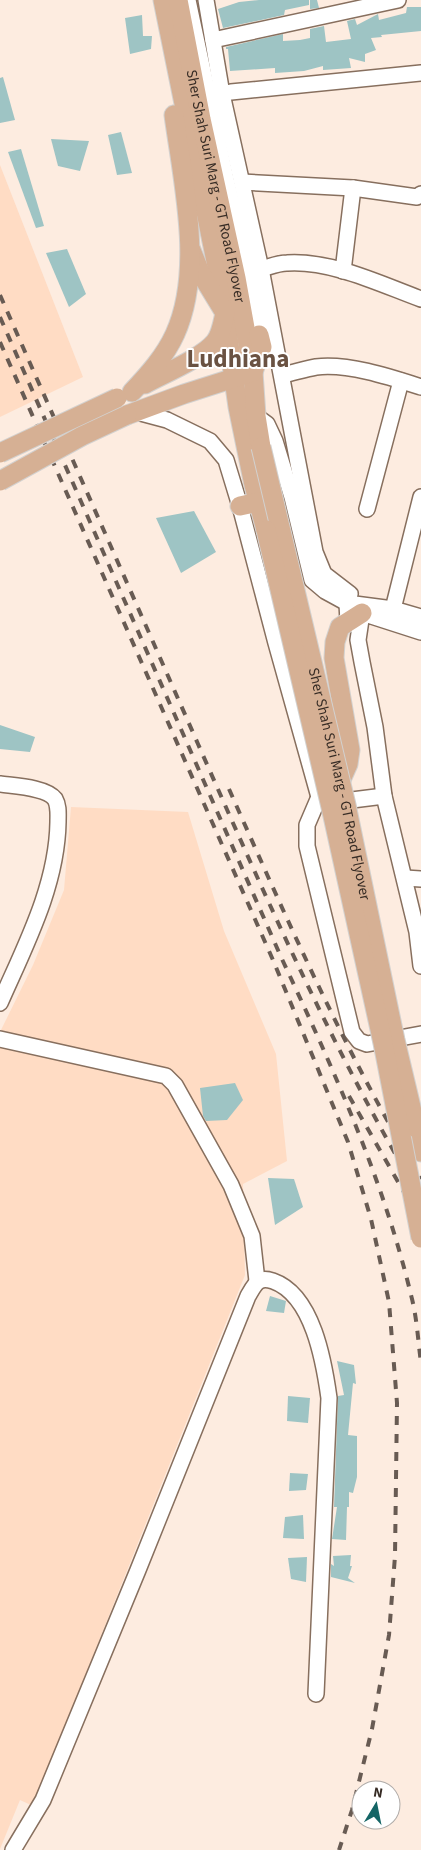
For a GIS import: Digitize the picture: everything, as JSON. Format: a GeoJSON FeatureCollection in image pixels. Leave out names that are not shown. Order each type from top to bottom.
{"type":"FeatureCollection","features":[{"type":"Feature","properties":{"kind":"main road"},"geometry":{"type":"LineString","coordinates":[[133,390],[146,377],[166,351],[178,326],[185,302],[189,247],[168,68],[156,0]]}},
{"type":"Feature","properties":{"kind":"main road","name":"Sher Shah Suri Marg - GT Road Flyover"},"geometry":{"type":"LineString","coordinates":[[163,0],[225,313],[235,378],[249,504],[333,816],[383,1042],[421,1238]]}},
{"type":"Feature","properties":{"kind":"main road","name":"Sher Shah Suri Marg - GT Road Flyover"},"geometry":{"type":"LineString","coordinates":[[178,0],[201,119],[236,278],[253,372],[256,416],[263,458],[340,782],[421,1152]]}},
{"type":"Feature","properties":{"kind":"main road"},"geometry":{"type":"LineString","coordinates":[[0,453],[133,390],[206,350],[216,341],[225,313],[200,272],[189,247]]}},
{"type":"Feature","properties":{"kind":"main road"},"geometry":{"type":"LineString","coordinates":[[0,481],[82,436],[137,412],[184,394],[253,372],[262,347],[259,335]]}},
{"type":"Feature","properties":{"kind":"main road"},"geometry":{"type":"LineString","coordinates":[[133,390],[231,352]]}},
{"type":"Feature","properties":{"kind":"main road"},"geometry":{"type":"LineString","coordinates":[[340,782],[348,764],[350,750],[334,658],[335,642],[340,626],[352,613]]}},
{"type":"Feature","properties":{"kind":"street"},"geometry":{"type":"LineString","coordinates":[[188,0],[226,179],[248,270],[259,335]]}},
{"type":"Feature","properties":{"kind":"street"},"geometry":{"type":"LineString","coordinates":[[206,0],[222,94],[261,269],[315,552],[324,574],[350,594],[352,613],[375,727],[384,796],[417,932],[421,966]]}},
{"type":"Feature","properties":{"kind":"street"},"geometry":{"type":"LineString","coordinates":[[213,40],[398,0]]}},
{"type":"Feature","properties":{"kind":"street"},"geometry":{"type":"LineString","coordinates":[[222,94],[421,72]]}},
{"type":"Feature","properties":{"kind":"street"},"geometry":{"type":"LineString","coordinates":[[242,182],[353,188],[417,197],[421,194]]}},
{"type":"Feature","properties":{"kind":"street"},"geometry":{"type":"LineString","coordinates":[[343,271],[353,188]]}},
{"type":"Feature","properties":{"kind":"street"},"geometry":{"type":"LineString","coordinates":[[261,269],[284,263],[308,263],[343,271],[421,299]]}},
{"type":"Feature","properties":{"kind":"street"},"geometry":{"type":"LineString","coordinates":[[282,375],[316,367],[336,368],[362,371],[421,387]]}},
{"type":"Feature","properties":{"kind":"street"},"geometry":{"type":"LineString","coordinates":[[367,509],[401,381]]}},
{"type":"Feature","properties":{"kind":"street"},"geometry":{"type":"LineString","coordinates":[[137,412],[167,420],[210,441],[226,460],[249,504],[276,642],[324,800]]}},
{"type":"Feature","properties":{"kind":"street"},"geometry":{"type":"LineString","coordinates":[[256,416],[268,424],[275,441],[292,497],[312,580],[352,613],[421,632]]}},
{"type":"Feature","properties":{"kind":"street"},"geometry":{"type":"LineString","coordinates":[[393,610],[421,497]]}},
{"type":"Feature","properties":{"kind":"street"},"geometry":{"type":"LineString","coordinates":[[352,613],[393,610],[421,617]]}},
{"type":"Feature","properties":{"kind":"street"},"geometry":{"type":"LineString","coordinates":[[0,784],[26,788],[51,796],[58,806],[58,843],[46,893],[0,1004]]}},
{"type":"Feature","properties":{"kind":"street"},"geometry":{"type":"LineString","coordinates":[[324,800],[384,796]]}},
{"type":"Feature","properties":{"kind":"street"},"geometry":{"type":"LineString","coordinates":[[324,800],[307,825],[308,846],[352,1032],[359,1042],[367,1044],[421,1034]]}},
{"type":"Feature","properties":{"kind":"street"},"geometry":{"type":"LineString","coordinates":[[405,878],[421,879]]}},
{"type":"Feature","properties":{"kind":"street"},"geometry":{"type":"LineString","coordinates":[[0,1040],[166,1076],[175,1085],[231,1185],[252,1236],[256,1281],[227,1346],[138,1570],[43,1800],[13,1850]]}},
{"type":"Feature","properties":{"kind":"street"},"geometry":{"type":"LineString","coordinates":[[256,1281],[263,1278],[277,1282],[298,1300],[312,1326],[324,1366],[329,1398],[316,1694]]}},
{"type":"Feature","properties":{"kind":"shaded area"},"geometry":{"type":"Polygon","coordinates":[[[0,165],[83,377],[0,417],[0,165]]]}},
{"type":"Feature","properties":{"kind":"shaded area"},"geometry":{"type":"Polygon","coordinates":[[[71,807],[188,812],[224,931],[276,1054],[287,1161],[243,1184],[245,1275],[33,1806],[20,1800],[0,1849],[0,1032],[33,965],[64,890],[71,807]]]}},
{"type":"Feature","properties":{"kind":"building"},"geometry":{"type":"Polygon","coordinates":[[[309,0],[309,5],[285,10],[284,15],[223,28],[218,9],[239,2],[309,0]]]}},
{"type":"Feature","properties":{"kind":"building"},"geometry":{"type":"Polygon","coordinates":[[[310,0],[317,0],[319,8],[310,9],[310,0]]]}},
{"type":"Feature","properties":{"kind":"building"},"geometry":{"type":"Polygon","coordinates":[[[407,7],[421,7],[421,31],[381,35],[382,37],[371,38],[376,50],[365,54],[365,62],[349,58],[351,68],[323,70],[323,66],[304,71],[275,73],[275,68],[230,71],[228,49],[226,47],[283,34],[283,41],[310,38],[310,29],[324,26],[326,42],[351,39],[347,21],[355,19],[357,25],[378,14],[379,20],[406,13],[407,7]]]}},
{"type":"Feature","properties":{"kind":"building"},"geometry":{"type":"Polygon","coordinates":[[[142,15],[143,36],[152,36],[151,49],[130,54],[125,18],[142,15]]]}},
{"type":"Feature","properties":{"kind":"building"},"geometry":{"type":"Polygon","coordinates":[[[3,77],[15,120],[0,123],[0,78],[3,77]]]}},
{"type":"Feature","properties":{"kind":"building"},"geometry":{"type":"Polygon","coordinates":[[[121,132],[132,173],[117,175],[108,135],[121,132]]]}},
{"type":"Feature","properties":{"kind":"building"},"geometry":{"type":"Polygon","coordinates":[[[51,139],[89,141],[80,171],[58,166],[51,139]]]}},
{"type":"Feature","properties":{"kind":"building"},"geometry":{"type":"Polygon","coordinates":[[[21,149],[44,226],[36,228],[8,152],[21,149]]]}},
{"type":"Feature","properties":{"kind":"building"},"geometry":{"type":"Polygon","coordinates":[[[67,249],[86,294],[69,307],[46,253],[67,249]]]}},
{"type":"Feature","properties":{"kind":"building"},"geometry":{"type":"Polygon","coordinates":[[[194,511],[216,552],[181,573],[156,518],[194,511]]]}},
{"type":"Feature","properties":{"kind":"building"},"geometry":{"type":"Polygon","coordinates":[[[0,725],[35,737],[30,752],[0,749],[0,725]]]}},
{"type":"Feature","properties":{"kind":"building"},"geometry":{"type":"Polygon","coordinates":[[[235,1083],[243,1100],[227,1120],[206,1121],[203,1116],[200,1088],[235,1083]]]}},
{"type":"Feature","properties":{"kind":"building"},"geometry":{"type":"Polygon","coordinates":[[[268,1178],[294,1179],[303,1207],[275,1225],[268,1178]]]}},
{"type":"Feature","properties":{"kind":"building"},"geometry":{"type":"Polygon","coordinates":[[[270,1296],[286,1301],[284,1313],[266,1311],[270,1296]]]}},
{"type":"Feature","properties":{"kind":"building"},"geometry":{"type":"Polygon","coordinates":[[[337,1361],[354,1365],[356,1384],[353,1383],[348,1435],[357,1436],[357,1477],[353,1493],[349,1492],[346,1540],[332,1539],[337,1507],[334,1507],[338,1396],[344,1395],[337,1361]]]}},
{"type":"Feature","properties":{"kind":"building"},"geometry":{"type":"Polygon","coordinates":[[[288,1396],[310,1398],[308,1423],[287,1421],[288,1396]]]}},
{"type":"Feature","properties":{"kind":"building"},"geometry":{"type":"Polygon","coordinates":[[[290,1473],[308,1474],[306,1490],[289,1491],[290,1473]]]}},
{"type":"Feature","properties":{"kind":"building"},"geometry":{"type":"Polygon","coordinates":[[[303,1515],[304,1539],[283,1538],[285,1517],[303,1515]]]}},
{"type":"Feature","properties":{"kind":"building"},"geometry":{"type":"Polygon","coordinates":[[[351,1555],[350,1566],[352,1566],[348,1578],[355,1583],[331,1577],[331,1564],[334,1566],[333,1556],[351,1555]]]}},
{"type":"Feature","properties":{"kind":"building"},"geometry":{"type":"Polygon","coordinates":[[[307,1557],[306,1582],[291,1579],[288,1558],[307,1557]]]}},
{"type":"Feature","properties":{"kind":"railway"},"geometry":{"type":"LineString","coordinates":[[0,295],[302,974],[359,1088],[421,1198]]}},
{"type":"Feature","properties":{"kind":"railway"},"geometry":{"type":"LineString","coordinates":[[0,317],[355,1123],[386,1208],[399,1251],[415,1312],[421,1363]]}},
{"type":"Feature","properties":{"kind":"railway"},"geometry":{"type":"LineString","coordinates":[[0,342],[273,960],[348,1142],[371,1219],[389,1302],[397,1403],[395,1556],[389,1635],[372,1729],[352,1810],[339,1850]]}},
{"type":"Feature","properties":{"kind":"railway"},"geometry":{"type":"LineString","coordinates":[[229,789],[296,938],[343,1036],[421,1179]]}},
{"type":"Feature","properties":{"kind":"railway"},"geometry":{"type":"LineString","coordinates":[[349,1096],[421,1222]]}},
{"type":"Feature","properties":{"kind":"district","name":"Ludhiana"},"geometry":{"type":"Point","coordinates":[238,359]}}]}
